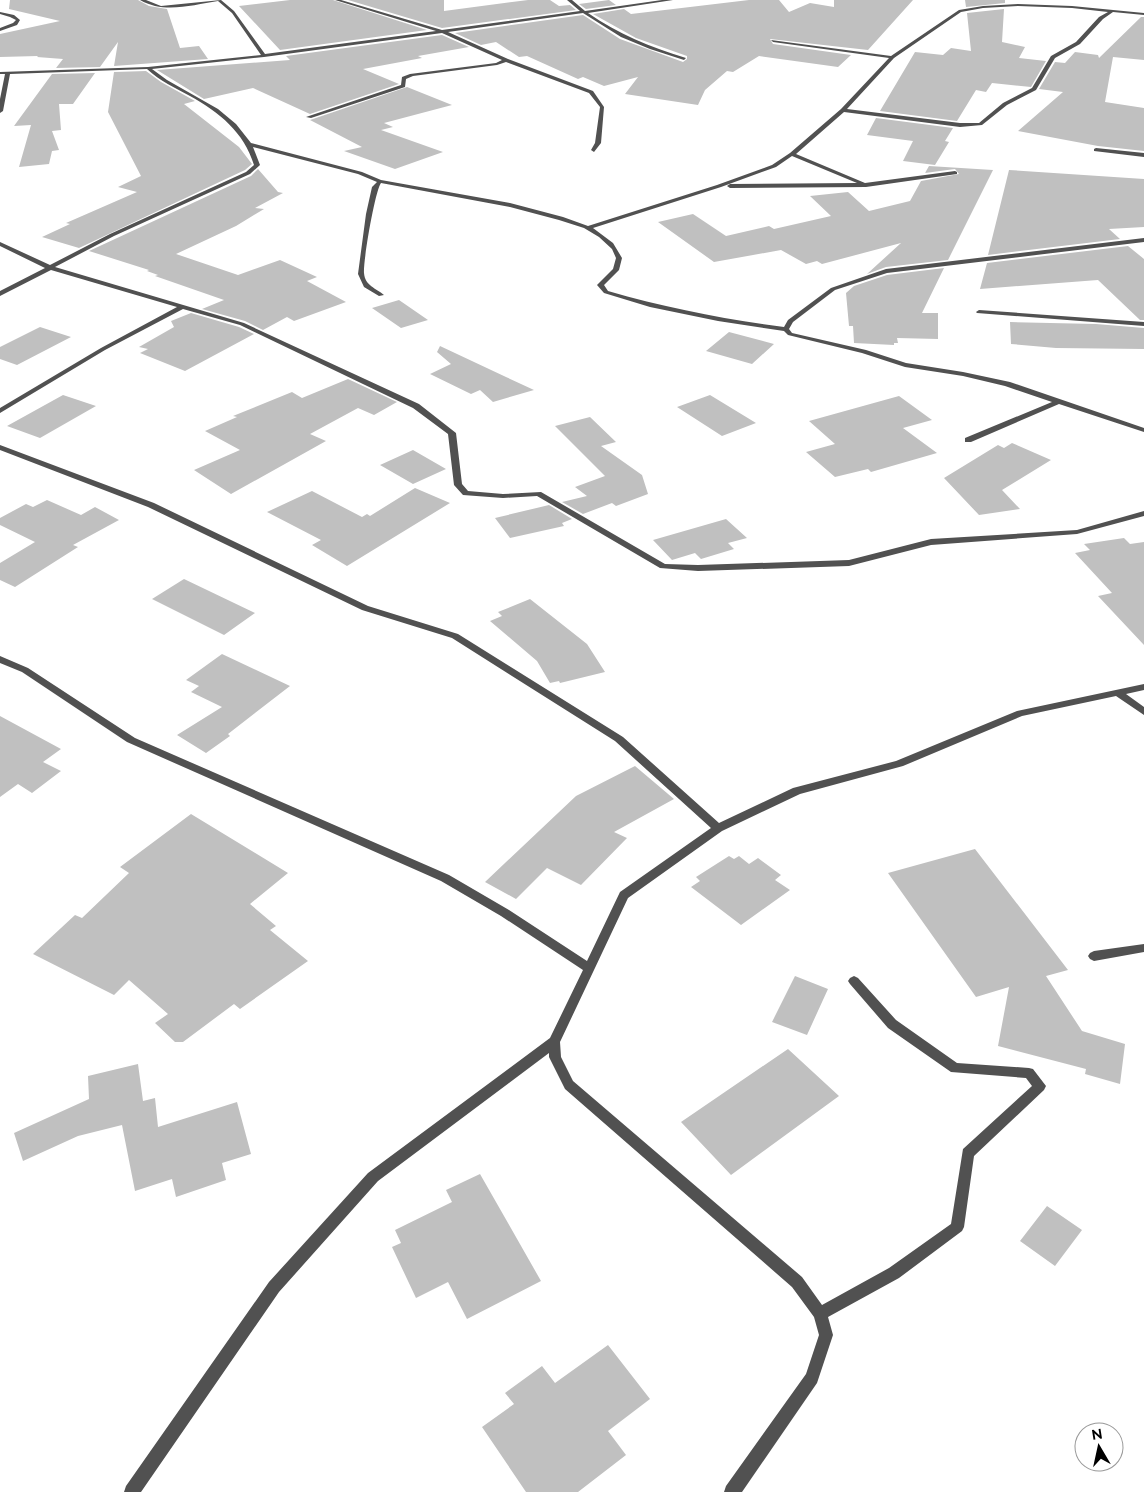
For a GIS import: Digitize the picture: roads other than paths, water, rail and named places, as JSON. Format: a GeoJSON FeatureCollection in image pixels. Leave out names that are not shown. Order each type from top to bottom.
{"type":"FeatureCollection","features":[{"type":"Feature","properties":{"kind":"street"},"geometry":{"type":"LineString","coordinates":[[142,0],[167,7],[224,0]]}},
{"type":"Feature","properties":{"kind":"street"},"geometry":{"type":"LineString","coordinates":[[219,0],[233,12],[264,56]]}},
{"type":"Feature","properties":{"kind":"street"},"geometry":{"type":"LineString","coordinates":[[336,0],[444,32],[506,60],[591,92],[602,107],[598,143],[594,150]]}},
{"type":"Feature","properties":{"kind":"street"},"geometry":{"type":"LineString","coordinates":[[569,0],[583,12],[627,40],[684,59]]}},
{"type":"Feature","properties":{"kind":"street"},"geometry":{"type":"LineString","coordinates":[[0,73],[148,68],[264,56],[671,0]]}},
{"type":"Feature","properties":{"kind":"street"},"geometry":{"type":"LineString","coordinates":[[588,228],[719,186],[774,166],[792,154],[843,110],[892,57],[960,11],[983,7],[1018,5],[1144,14]]}},
{"type":"Feature","properties":{"kind":"street"},"geometry":{"type":"LineString","coordinates":[[843,110],[960,125],[980,124],[1005,104],[1034,89],[1053,57],[1078,43],[1101,18],[1112,11]]}},
{"type":"Feature","properties":{"kind":"street"},"geometry":{"type":"LineString","coordinates":[[0,13],[12,16],[18,20],[15,24],[0,30]]}},
{"type":"Feature","properties":{"kind":"street"},"geometry":{"type":"LineString","coordinates":[[773,41],[892,57]]}},
{"type":"Feature","properties":{"kind":"street"},"geometry":{"type":"LineString","coordinates":[[309,117],[403,86],[404,78],[412,75],[497,64],[506,60]]}},
{"type":"Feature","properties":{"kind":"street"},"geometry":{"type":"LineString","coordinates":[[0,294],[112,235],[248,173],[258,165],[237,127],[198,98],[157,78],[148,68]]}},
{"type":"Feature","properties":{"kind":"street"},"geometry":{"type":"LineString","coordinates":[[0,111],[8,73]]}},
{"type":"Feature","properties":{"kind":"street"},"geometry":{"type":"LineString","coordinates":[[248,144],[360,173],[380,182],[520,208],[588,228],[612,244],[619,257],[618,268],[600,285],[606,292],[679,312],[731,322],[786,329],[790,334],[813,341],[864,351],[905,365],[963,374],[1008,384],[1144,430]]}},
{"type":"Feature","properties":{"kind":"street"},"geometry":{"type":"LineString","coordinates":[[1096,150],[1144,154]]}},
{"type":"Feature","properties":{"kind":"street"},"geometry":{"type":"LineString","coordinates":[[792,154],[866,185]]}},
{"type":"Feature","properties":{"kind":"street"},"geometry":{"type":"LineString","coordinates":[[719,186],[866,185],[955,173]]}},
{"type":"Feature","properties":{"kind":"street"},"geometry":{"type":"LineString","coordinates":[[380,182],[375,187],[371,205],[361,274],[366,286],[381,295]]}},
{"type":"Feature","properties":{"kind":"street"},"geometry":{"type":"LineString","coordinates":[[786,329],[790,321],[833,289],[886,271],[1144,240]]}},
{"type":"Feature","properties":{"kind":"street"},"geometry":{"type":"LineString","coordinates":[[0,244],[51,268],[242,324],[416,406],[452,432],[458,485],[466,494],[504,496],[538,494],[663,566],[698,568],[849,563],[931,542],[1077,532],[1144,513]]}},
{"type":"Feature","properties":{"kind":"street"},"geometry":{"type":"LineString","coordinates":[[0,411],[103,349],[184,306]]}},
{"type":"Feature","properties":{"kind":"street"},"geometry":{"type":"LineString","coordinates":[[979,312],[1144,324]]}},
{"type":"Feature","properties":{"kind":"street"},"geometry":{"type":"LineString","coordinates":[[968,440],[1058,402]]}},
{"type":"Feature","properties":{"kind":"street"},"geometry":{"type":"LineString","coordinates":[[0,447],[151,505],[365,608],[454,636],[619,739],[718,828]]}},
{"type":"Feature","properties":{"kind":"street"},"geometry":{"type":"LineString","coordinates":[[0,659],[25,670],[131,740],[445,878],[505,913],[589,968]]}},
{"type":"Feature","properties":{"kind":"street"},"geometry":{"type":"LineString","coordinates":[[132,1492],[274,1287],[373,1176],[554,1042],[624,895],[718,828],[798,791],[898,764],[1020,713],[1144,687]]}},
{"type":"Feature","properties":{"kind":"street"},"geometry":{"type":"LineString","coordinates":[[1119,693],[1144,712]]}},
{"type":"Feature","properties":{"kind":"street"},"geometry":{"type":"LineString","coordinates":[[1094,956],[1144,948]]}},
{"type":"Feature","properties":{"kind":"street"},"geometry":{"type":"LineString","coordinates":[[820,1314],[894,1273],[957,1227],[968,1154],[1040,1086],[1029,1073],[955,1068],[892,1024],[854,980]]}},
{"type":"Feature","properties":{"kind":"street"},"geometry":{"type":"LineString","coordinates":[[554,1042],[555,1057],[569,1084],[798,1282],[820,1314],[826,1335],[812,1378],[732,1492]]}}]}
